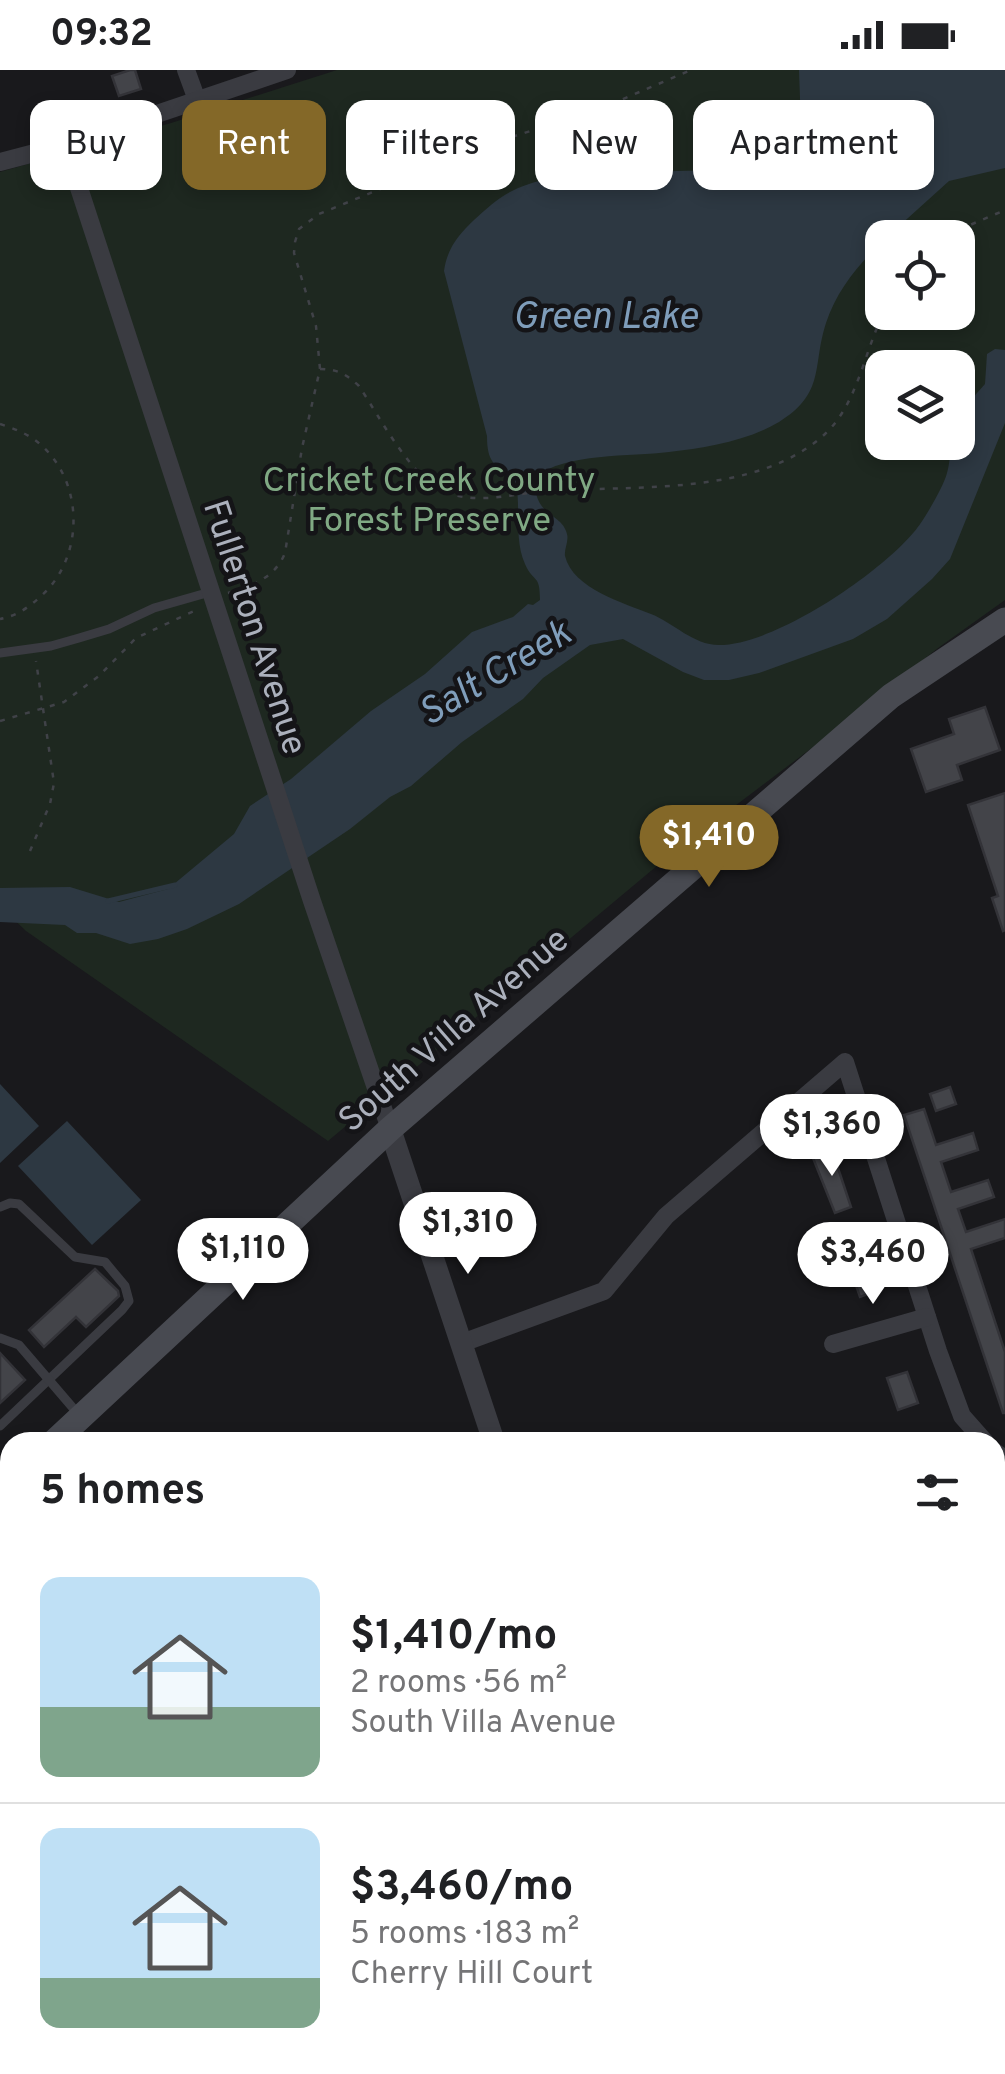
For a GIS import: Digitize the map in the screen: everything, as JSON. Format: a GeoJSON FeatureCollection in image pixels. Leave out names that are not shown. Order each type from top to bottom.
{"type":"FeatureCollection","features":[{"type":"Feature","properties":{"kind":"main road","name":"South Villa Avenue"},"geometry":{"type":"LineString","coordinates":[[66,1432],[390,1128],[891,696],[1004,625]]}},
{"type":"Feature","properties":{"kind":"street"},"geometry":{"type":"LineString","coordinates":[[186,70],[197,100],[287,70]]}},
{"type":"Feature","properties":{"kind":"street"},"geometry":{"type":"LineString","coordinates":[[0,162],[30,154]]}},
{"type":"Feature","properties":{"kind":"street","name":"Fullerton Avenue"},"geometry":{"type":"LineString","coordinates":[[79,190],[390,1128]]}},
{"type":"Feature","properties":{"kind":"street"},"geometry":{"type":"LineString","coordinates":[[462,1343],[604,1291],[666,1216],[845,1062],[962,1416],[976,1432]]}},
{"type":"Feature","properties":{"kind":"street"},"geometry":{"type":"LineString","coordinates":[[390,1128],[462,1343],[487,1432]]}},
{"type":"Feature","properties":{"kind":"street"},"geometry":{"type":"LineString","coordinates":[[833,1344],[927,1316]]}},
{"type":"Feature","properties":{"kind":"lane"},"geometry":{"type":"LineString","coordinates":[[0,653],[34,649],[109,630],[154,608],[211,596]]}},
{"type":"Feature","properties":{"kind":"lane"},"geometry":{"type":"LineString","coordinates":[[0,1207],[10,1202],[18,1204],[75,1258],[105,1262],[125,1286],[128,1301],[0,1426]]}},
{"type":"Feature","properties":{"kind":"lane"},"geometry":{"type":"LineString","coordinates":[[0,1338],[19,1345],[81,1416]]}},
{"type":"Feature","properties":{"kind":"path"},"geometry":{"type":"LineString","coordinates":[[0,721],[64,702],[80,692],[136,638],[183,617],[211,596],[262,580],[280,564],[320,369],[310,302],[294,253],[296,234],[304,224],[319,214],[444,162],[602,108],[690,70]]}},
{"type":"Feature","properties":{"kind":"path"},"geometry":{"type":"LineString","coordinates":[[975,223],[1005,210]]}},
{"type":"Feature","properties":{"kind":"path"},"geometry":{"type":"LineString","coordinates":[[320,369],[340,372],[358,386],[409,462],[428,482],[454,495],[493,498],[537,492],[639,489],[712,482],[796,454],[824,435],[846,408],[877,330]]}},
{"type":"Feature","properties":{"kind":"path"},"geometry":{"type":"LineString","coordinates":[[0,424],[28,435],[51,456],[68,488],[74,517],[70,554],[56,580],[31,605],[0,618]]}},
{"type":"Feature","properties":{"kind":"path"},"geometry":{"type":"LineString","coordinates":[[30,850],[54,792],[34,649]]}},
{"type":"Feature","properties":{"kind":"green space","name":"Cricket Creek County Forest Preserve"},"geometry":{"type":"Polygon","coordinates":[[[337,70],[1005,70],[1005,600],[670,855],[328,1141],[26,931],[0,906],[0,172],[30,163],[30,190],[162,190],[162,126],[182,119],[182,190],[326,190],[326,100],[243,100],[337,70]]]}},
{"type":"Feature","properties":{"kind":"water","name":"Green Lake"},"geometry":{"type":"Polygon","coordinates":[[[799,70],[1005,70],[1005,168],[949,181],[906,220],[865,220],[865,260],[831,311],[811,389],[794,411],[779,422],[740,439],[711,446],[563,464],[535,478],[538,501],[564,527],[565,556],[570,568],[589,586],[701,641],[719,645],[742,642],[824,604],[877,567],[914,532],[933,504],[949,460],[975,460],[975,395],[985,384],[987,354],[995,349],[1005,350],[1005,423],[950,559],[932,579],[887,619],[853,639],[729,680],[704,680],[683,672],[623,639],[590,645],[350,829],[239,904],[187,929],[130,944],[96,933],[77,933],[65,925],[0,922],[0,888],[70,887],[119,902],[168,889],[234,834],[250,806],[291,779],[371,711],[425,674],[472,632],[513,617],[528,604],[540,600],[538,582],[522,555],[516,483],[494,464],[489,453],[444,271],[451,249],[468,226],[496,201],[535,182],[535,190],[673,190],[673,171],[692,171],[693,190],[934,190],[934,100],[800,100],[799,70]]]}},
{"type":"Feature","properties":{"kind":"water"},"geometry":{"type":"Polygon","coordinates":[[[0,1084],[39,1126],[0,1163],[0,1084]]]}},
{"type":"Feature","properties":{"kind":"water"},"geometry":{"type":"Polygon","coordinates":[[[67,1121],[141,1200],[92,1245],[18,1166],[67,1121]]]}},
{"type":"Feature","properties":{"kind":"building"},"geometry":{"type":"Polygon","coordinates":[[[135,70],[141,89],[119,96],[112,76],[135,70]]]}},
{"type":"Feature","properties":{"kind":"building"},"geometry":{"type":"Polygon","coordinates":[[[985,707],[1000,750],[957,765],[962,780],[926,792],[911,749],[954,734],[949,719],[985,707]]]}},
{"type":"Feature","properties":{"kind":"building"},"geometry":{"type":"Polygon","coordinates":[[[1005,793],[1003,931],[992,898],[998,896],[968,805],[1005,793]]]}},
{"type":"Feature","properties":{"kind":"building"},"geometry":{"type":"Polygon","coordinates":[[[950,1087],[956,1104],[936,1111],[930,1094],[950,1087]]]}},
{"type":"Feature","properties":{"kind":"building"},"geometry":{"type":"Polygon","coordinates":[[[924,1109],[936,1145],[973,1133],[978,1150],[941,1162],[951,1192],[988,1180],[994,1197],[958,1209],[966,1232],[1005,1219],[1005,1238],[971,1249],[1005,1352],[1005,1413],[904,1115],[924,1109]]]}},
{"type":"Feature","properties":{"kind":"building"},"geometry":{"type":"Polygon","coordinates":[[[831,1147],[851,1207],[835,1213],[811,1153],[831,1147]]]}},
{"type":"Feature","properties":{"kind":"building"},"geometry":{"type":"Polygon","coordinates":[[[869,1259],[879,1290],[860,1297],[849,1265],[869,1259]]]}},
{"type":"Feature","properties":{"kind":"building"},"geometry":{"type":"Polygon","coordinates":[[[95,1269],[119,1296],[86,1327],[76,1317],[44,1347],[29,1330],[95,1269]]]}},
{"type":"Feature","properties":{"kind":"building"},"geometry":{"type":"Polygon","coordinates":[[[0,1353],[25,1380],[0,1403],[0,1353]]]}},
{"type":"Feature","properties":{"kind":"building"},"geometry":{"type":"Polygon","coordinates":[[[907,1372],[918,1403],[898,1410],[887,1378],[907,1372]]]}},
{"type":"Feature","properties":{"kind":"waterway","name":"Salt Creek"},"geometry":{"type":"LineString","coordinates":[[108,901],[175,885]]}}]}
